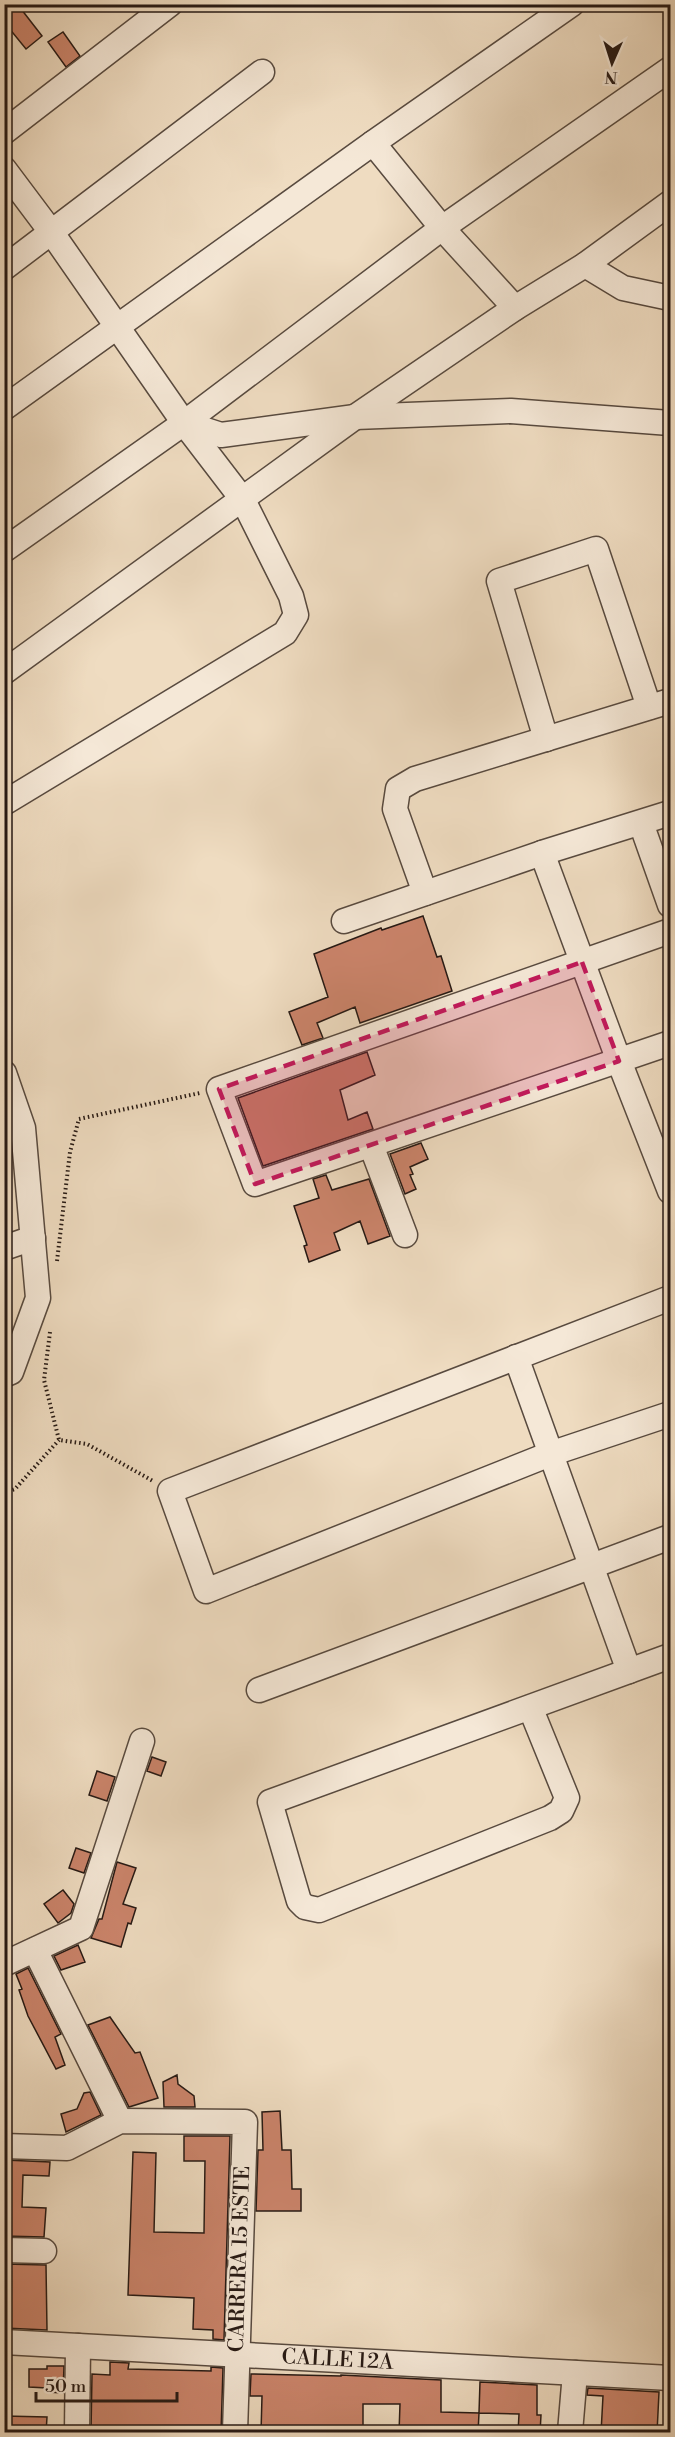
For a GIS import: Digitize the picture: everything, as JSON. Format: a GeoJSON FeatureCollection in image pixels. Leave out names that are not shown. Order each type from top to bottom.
{"type":"FeatureCollection","features":[{"type":"Feature","properties":{"kind":"street"},"geometry":{"type":"LineString","coordinates":[[4,132],[170,4]]}},
{"type":"Feature","properties":{"kind":"street"},"geometry":{"type":"LineString","coordinates":[[4,408],[373,143],[572,4]]}},
{"type":"Feature","properties":{"kind":"street"},"geometry":{"type":"LineString","coordinates":[[4,550],[184,423],[442,228],[670,69]]}},
{"type":"Feature","properties":{"kind":"street"},"geometry":{"type":"LineString","coordinates":[[4,268],[262,72]]}},
{"type":"Feature","properties":{"kind":"street"},"geometry":{"type":"LineString","coordinates":[[373,143],[442,228],[515,308]]}},
{"type":"Feature","properties":{"kind":"street"},"geometry":{"type":"LineString","coordinates":[[4,168],[184,423],[243,500],[291,596],[296,615],[285,633],[4,803]]}},
{"type":"Feature","properties":{"kind":"street"},"geometry":{"type":"LineString","coordinates":[[4,672],[356,417],[515,308],[585,265],[670,203]]}},
{"type":"Feature","properties":{"kind":"street"},"geometry":{"type":"LineString","coordinates":[[585,265],[623,288],[670,298]]}},
{"type":"Feature","properties":{"kind":"street"},"geometry":{"type":"LineString","coordinates":[[184,423],[221,435],[356,417],[511,411],[670,423]]}},
{"type":"Feature","properties":{"kind":"street"},"geometry":{"type":"LineString","coordinates":[[425,893],[396,809],[398,789],[415,778],[546,739],[660,704],[596,549],[499,581],[546,739]]}},
{"type":"Feature","properties":{"kind":"street"},"geometry":{"type":"LineString","coordinates":[[344,921],[542,853],[670,813]]}},
{"type":"Feature","properties":{"kind":"street"},"geometry":{"type":"LineString","coordinates":[[641,822],[670,905]]}},
{"type":"Feature","properties":{"kind":"street"},"geometry":{"type":"LineString","coordinates":[[542,853],[670,1191]]}},
{"type":"Feature","properties":{"kind":"street"},"geometry":{"type":"LineString","coordinates":[[670,932],[219,1089],[255,1184],[670,1043]]}},
{"type":"Feature","properties":{"kind":"street"},"geometry":{"type":"LineString","coordinates":[[4,1073],[33,1238],[38,1298],[8,1374]]}},
{"type":"Feature","properties":{"kind":"street"},"geometry":{"type":"LineString","coordinates":[[371,1145],[405,1235]]}},
{"type":"Feature","properties":{"kind":"street"},"geometry":{"type":"LineString","coordinates":[[4,1248],[33,1238]]}},
{"type":"Feature","properties":{"kind":"street"},"geometry":{"type":"LineString","coordinates":[[670,1298],[170,1491],[206,1591],[550,1454],[670,1414]]}},
{"type":"Feature","properties":{"kind":"street"},"geometry":{"type":"LineString","coordinates":[[516,1357],[628,1671]]}},
{"type":"Feature","properties":{"kind":"street"},"geometry":{"type":"LineString","coordinates":[[259,1690],[670,1537]]}},
{"type":"Feature","properties":{"kind":"street"},"geometry":{"type":"LineString","coordinates":[[530,1707],[567,1798],[561,1811],[319,1911],[305,1907],[299,1901],[270,1802],[628,1671],[670,1656]]}},
{"type":"Feature","properties":{"kind":"street"},"geometry":{"type":"LineString","coordinates":[[4,1964],[81,1928],[142,1741]]}},
{"type":"Feature","properties":{"kind":"street"},"geometry":{"type":"LineString","coordinates":[[4,2146],[67,2148],[120,2121],[35,1950]]}},
{"type":"Feature","properties":{"kind":"street","name":"CARRERA 15 ESTE"},"geometry":{"type":"LineString","coordinates":[[120,2121],[245,2122],[235,2433]]}},
{"type":"Feature","properties":{"kind":"street"},"geometry":{"type":"LineString","coordinates":[[4,2250],[44,2251]]}},
{"type":"Feature","properties":{"kind":"street","name":"CALLE 12A"},"geometry":{"type":"LineString","coordinates":[[4,2342],[670,2378]]}},
{"type":"Feature","properties":{"kind":"street"},"geometry":{"type":"LineString","coordinates":[[77,2433],[78,2346]]}},
{"type":"Feature","properties":{"kind":"street"},"geometry":{"type":"LineString","coordinates":[[570,2433],[575,2373]]}},
{"type":"Feature","properties":{"kind":"path"},"geometry":{"type":"LineString","coordinates":[[57,1266],[70,1152],[80,1119],[219,1089]]}},
{"type":"Feature","properties":{"kind":"path"},"geometry":{"type":"LineString","coordinates":[[50,1323],[44,1380],[58,1440]]}},
{"type":"Feature","properties":{"kind":"path"},"geometry":{"type":"LineString","coordinates":[[58,1440],[87,1444],[170,1491]]}},
{"type":"Feature","properties":{"kind":"path"},"geometry":{"type":"LineString","coordinates":[[4,1493],[15,1489],[58,1440]]}},
{"type":"Feature","properties":{"kind":"highlighted area"},"geometry":{"type":"Polygon","coordinates":[[[582,962],[619,1061],[255,1184],[219,1089],[582,962]]]}},
{"type":"Feature","properties":{"kind":"building"},"geometry":{"type":"Polygon","coordinates":[[[18,5],[42,36],[26,49],[4,22],[4,15],[18,5]]]}},
{"type":"Feature","properties":{"kind":"building"},"geometry":{"type":"Polygon","coordinates":[[[63,32],[80,56],[66,67],[48,42],[63,32]]]}},
{"type":"Feature","properties":{"kind":"building"},"geometry":{"type":"Polygon","coordinates":[[[423,916],[437,957],[441,956],[452,991],[360,1023],[355,1007],[317,1023],[323,1038],[302,1045],[289,1012],[328,997],[314,954],[381,928],[382,930],[423,916]]]}},
{"type":"Feature","properties":{"kind":"building"},"geometry":{"type":"Polygon","coordinates":[[[367,1052],[375,1075],[340,1090],[348,1120],[367,1112],[373,1129],[263,1166],[238,1098],[367,1052]]]}},
{"type":"Feature","properties":{"kind":"building"},"geometry":{"type":"Polygon","coordinates":[[[421,1143],[428,1159],[410,1167],[413,1174],[410,1175],[416,1189],[405,1194],[390,1154],[421,1143]]]}},
{"type":"Feature","properties":{"kind":"building"},"geometry":{"type":"Polygon","coordinates":[[[326,1175],[332,1190],[369,1179],[390,1236],[368,1244],[360,1221],[334,1233],[340,1250],[309,1262],[304,1246],[307,1245],[294,1206],[319,1198],[313,1179],[326,1175]]]}},
{"type":"Feature","properties":{"kind":"building"},"geometry":{"type":"Polygon","coordinates":[[[152,1757],[166,1762],[161,1776],[147,1771],[152,1757]]]}},
{"type":"Feature","properties":{"kind":"building"},"geometry":{"type":"Polygon","coordinates":[[[97,1771],[115,1777],[107,1801],[89,1795],[97,1771]]]}},
{"type":"Feature","properties":{"kind":"building"},"geometry":{"type":"Polygon","coordinates":[[[76,1848],[91,1853],[84,1873],[69,1868],[76,1848]]]}},
{"type":"Feature","properties":{"kind":"building"},"geometry":{"type":"Polygon","coordinates":[[[117,1862],[136,1868],[123,1904],[136,1908],[131,1924],[128,1923],[121,1947],[91,1938],[99,1919],[102,1919],[117,1862]]]}},
{"type":"Feature","properties":{"kind":"building"},"geometry":{"type":"Polygon","coordinates":[[[63,1890],[74,1904],[71,1913],[58,1923],[44,1904],[63,1890]]]}},
{"type":"Feature","properties":{"kind":"building"},"geometry":{"type":"Polygon","coordinates":[[[78,1945],[85,1962],[61,1970],[54,1956],[78,1945]]]}},
{"type":"Feature","properties":{"kind":"building"},"geometry":{"type":"Polygon","coordinates":[[[28,1968],[61,2034],[55,2037],[65,2065],[56,2069],[28,2016],[19,1990],[22,1989],[16,1974],[28,1968]]]}},
{"type":"Feature","properties":{"kind":"building"},"geometry":{"type":"Polygon","coordinates":[[[110,2017],[135,2053],[140,2052],[158,2098],[129,2107],[88,2025],[110,2017]]]}},
{"type":"Feature","properties":{"kind":"building"},"geometry":{"type":"Polygon","coordinates":[[[177,2075],[178,2084],[194,2096],[195,2107],[164,2107],[163,2082],[177,2075]]]}},
{"type":"Feature","properties":{"kind":"building"},"geometry":{"type":"Polygon","coordinates":[[[90,2092],[101,2115],[66,2132],[61,2114],[77,2109],[84,2093],[90,2092]]]}},
{"type":"Feature","properties":{"kind":"building"},"geometry":{"type":"Polygon","coordinates":[[[280,2111],[282,2150],[291,2150],[292,2189],[301,2189],[301,2211],[256,2211],[258,2150],[263,2150],[262,2112],[280,2111]]]}},
{"type":"Feature","properties":{"kind":"building"},"geometry":{"type":"Polygon","coordinates":[[[184,2136],[230,2136],[224,2340],[213,2339],[213,2330],[193,2329],[194,2298],[128,2295],[133,2152],[156,2153],[154,2232],[204,2233],[205,2161],[184,2161],[184,2136]]]}},
{"type":"Feature","properties":{"kind":"building"},"geometry":{"type":"Polygon","coordinates":[[[4,2160],[50,2162],[49,2176],[23,2175],[22,2207],[46,2208],[44,2237],[4,2236],[4,2160]]]}},
{"type":"Feature","properties":{"kind":"building"},"geometry":{"type":"Polygon","coordinates":[[[4,2264],[46,2265],[47,2330],[4,2328],[4,2264]]]}},
{"type":"Feature","properties":{"kind":"building"},"geometry":{"type":"Polygon","coordinates":[[[110,2362],[129,2363],[128,2369],[211,2371],[211,2367],[223,2368],[221,2433],[91,2433],[92,2374],[110,2375],[110,2362]]]}},
{"type":"Feature","properties":{"kind":"building"},"geometry":{"type":"Polygon","coordinates":[[[47,2366],[64,2366],[63,2393],[47,2392],[47,2388],[29,2387],[29,2369],[47,2369],[47,2366]]]}},
{"type":"Feature","properties":{"kind":"building"},"geometry":{"type":"Polygon","coordinates":[[[251,2374],[341,2375],[441,2380],[441,2412],[479,2413],[478,2433],[399,2433],[400,2404],[363,2404],[363,2433],[261,2433],[262,2396],[250,2396],[251,2374]]]}},
{"type":"Feature","properties":{"kind":"building"},"geometry":{"type":"Polygon","coordinates":[[[480,2382],[537,2385],[537,2415],[541,2415],[540,2433],[518,2433],[519,2414],[479,2413],[480,2382]]]}},
{"type":"Feature","properties":{"kind":"building"},"geometry":{"type":"Polygon","coordinates":[[[588,2388],[659,2392],[657,2433],[601,2433],[603,2396],[587,2395],[588,2388]]]}},
{"type":"Feature","properties":{"kind":"building"},"geometry":{"type":"Polygon","coordinates":[[[4,2416],[47,2417],[46,2433],[4,2433],[4,2416]]]}}]}
